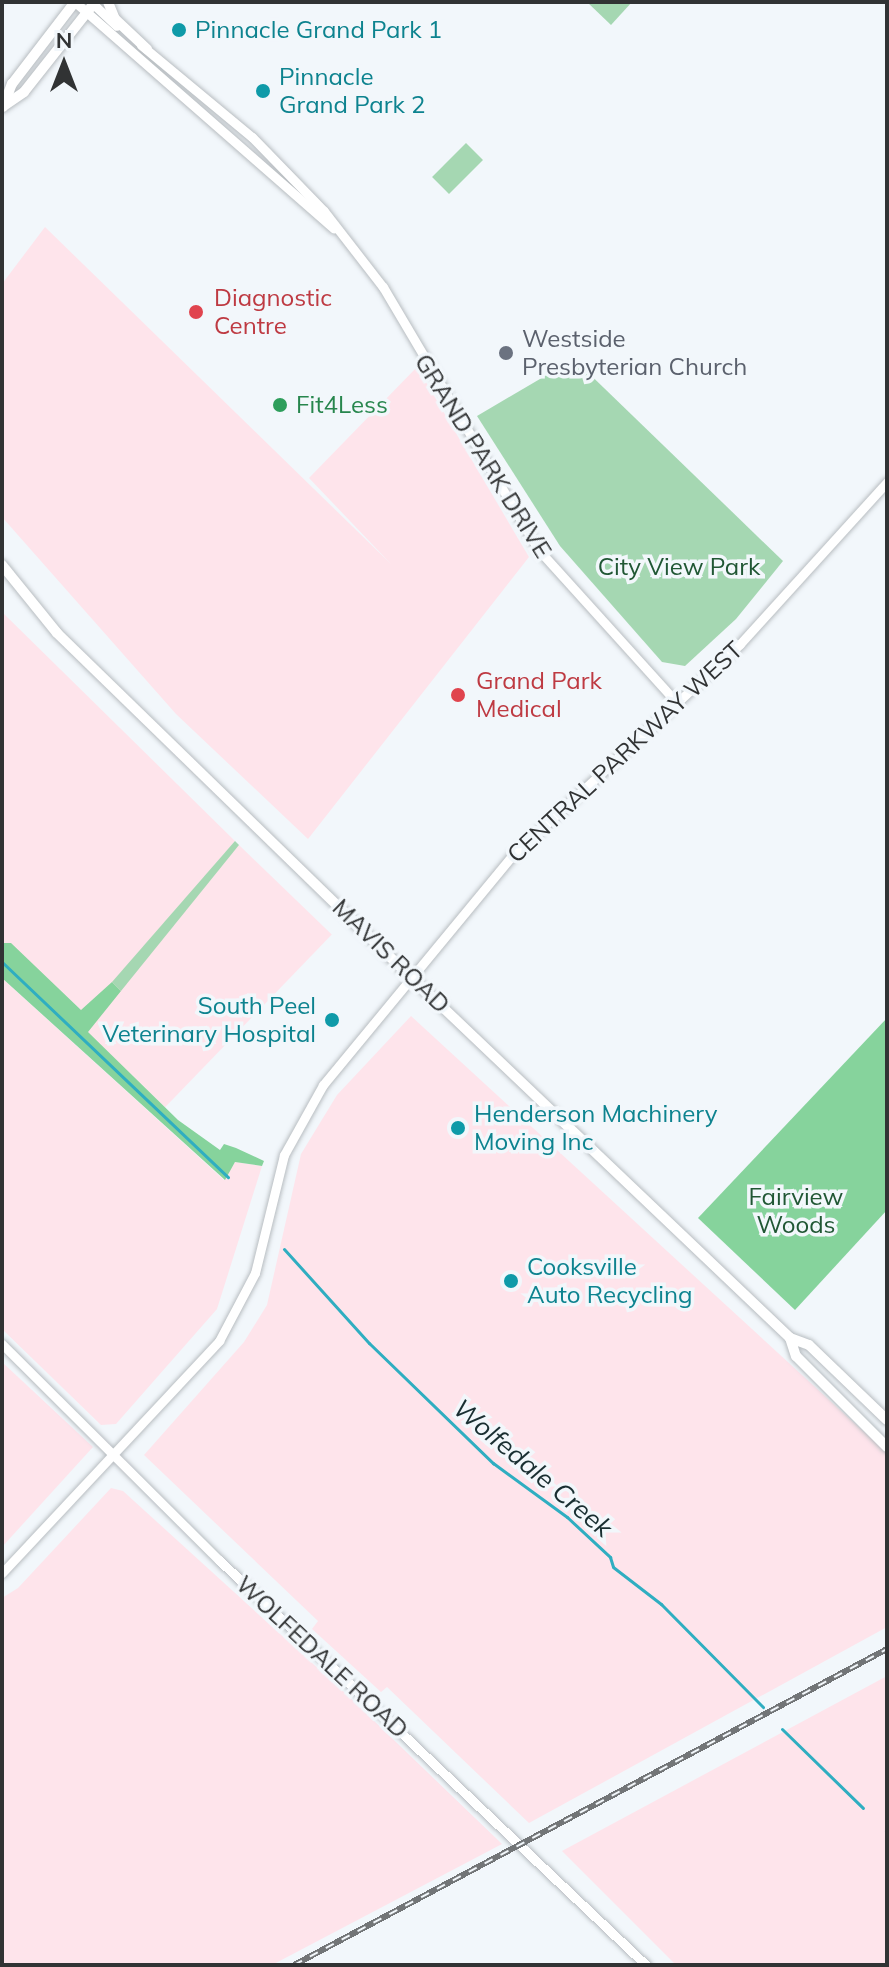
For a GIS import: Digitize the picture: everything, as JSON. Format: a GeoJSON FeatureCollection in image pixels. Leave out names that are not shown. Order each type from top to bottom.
{"type":"FeatureCollection","features":[{"type":"Feature","properties":{"kind":"main road"},"geometry":{"type":"LineString","coordinates":[[3,106],[12,84],[75,2]]}},
{"type":"Feature","properties":{"kind":"main road"},"geometry":{"type":"LineString","coordinates":[[108,2],[115,19],[147,49]]}},
{"type":"Feature","properties":{"kind":"main road"},"geometry":{"type":"LineString","coordinates":[[3,106],[24,92],[91,5]]}},
{"type":"Feature","properties":{"kind":"main road","name":"MAVIS ROAD"},"geometry":{"type":"LineString","coordinates":[[2,565],[57,633],[412,978],[790,1338],[809,1345],[887,1420]]}},
{"type":"Feature","properties":{"kind":"main road","name":"MAVIS ROAD"},"geometry":{"type":"LineString","coordinates":[[790,1338],[796,1356],[887,1447]]}},
{"type":"Feature","properties":{"kind":"street","name":"GRAND PARK DRIVE"},"geometry":{"type":"LineString","coordinates":[[75,2],[91,5],[252,137],[337,231],[383,287],[542,556],[677,703]]}},
{"type":"Feature","properties":{"kind":"street","name":"GRAND PARK DRIVE"},"geometry":{"type":"LineString","coordinates":[[91,5],[319,220],[337,231]]}},
{"type":"Feature","properties":{"kind":"street","name":"CENTRAL PARKWAY WEST"},"geometry":{"type":"LineString","coordinates":[[2,1573],[206,1358],[232,1322],[255,1273],[275,1183],[294,1132],[323,1085],[512,856],[740,644],[887,482]]}},
{"type":"Feature","properties":{"kind":"street","name":"WOLFEDALE ROAD"},"geometry":{"type":"LineString","coordinates":[[2,1344],[114,1457],[646,1965]]}},
{"type":"Feature","properties":{"kind":"shaded area"},"geometry":{"type":"Polygon","coordinates":[[[45,227],[391,564],[309,478],[417,367],[529,557],[308,839],[176,714],[2,517],[2,284],[45,227]]]}},
{"type":"Feature","properties":{"kind":"shaded area"},"geometry":{"type":"Polygon","coordinates":[[[2,612],[235,841],[137,959],[81,1010],[11,944],[2,943],[2,612]]]}},
{"type":"Feature","properties":{"kind":"shaded area"},"geometry":{"type":"Polygon","coordinates":[[[239,845],[332,935],[165,1107],[72,1018],[239,845]]]}},
{"type":"Feature","properties":{"kind":"shaded area"},"geometry":{"type":"Polygon","coordinates":[[[2,978],[224,1180],[235,1162],[262,1166],[217,1309],[116,1424],[101,1425],[2,1329],[2,978]]]}},
{"type":"Feature","properties":{"kind":"shaded area"},"geometry":{"type":"Polygon","coordinates":[[[411,1016],[887,1453],[887,1627],[529,1823],[387,1687],[381,1692],[312,1629],[318,1621],[144,1455],[244,1342],[267,1305],[301,1154],[337,1095],[411,1016]]]}},
{"type":"Feature","properties":{"kind":"shaded area"},"geometry":{"type":"Polygon","coordinates":[[[2,1362],[93,1447],[2,1547],[2,1362]]]}},
{"type":"Feature","properties":{"kind":"shaded area"},"geometry":{"type":"Polygon","coordinates":[[[111,1488],[123,1491],[345,1693],[502,1844],[272,1965],[2,1965],[2,1598],[18,1588],[111,1488]]]}},
{"type":"Feature","properties":{"kind":"shaded area"},"geometry":{"type":"Polygon","coordinates":[[[887,1676],[887,1965],[676,1965],[562,1851],[887,1676]]]}},
{"type":"Feature","properties":{"kind":"green space"},"geometry":{"type":"Polygon","coordinates":[[[587,2],[632,2],[611,25],[587,2]]]}},
{"type":"Feature","properties":{"kind":"green space"},"geometry":{"type":"Polygon","coordinates":[[[466,143],[483,160],[449,194],[432,177],[466,143]]]}},
{"type":"Feature","properties":{"kind":"green space","name":"City View Park"},"geometry":{"type":"Polygon","coordinates":[[[574,359],[783,561],[736,619],[685,666],[662,662],[560,546],[477,416],[574,359]]]}},
{"type":"Feature","properties":{"kind":"green space"},"geometry":{"type":"Polygon","coordinates":[[[235,841],[239,845],[121,991],[112,982],[235,841]]]}},
{"type":"Feature","properties":{"kind":"green space"},"geometry":{"type":"Polygon","coordinates":[[[2,943],[11,943],[81,1010],[112,982],[121,991],[88,1032],[178,1120],[220,1150],[224,1144],[236,1148],[264,1161],[262,1166],[235,1162],[225,1180],[2,978],[2,943]]]}},
{"type":"Feature","properties":{"kind":"green space","name":"Fairview Woods"},"geometry":{"type":"Polygon","coordinates":[[[887,1018],[887,1210],[795,1310],[698,1218],[887,1018]]]}},
{"type":"Feature","properties":{"kind":"waterway","name":"Wolfedale Creek"},"geometry":{"type":"LineString","coordinates":[[2,962],[228,1177]]}},
{"type":"Feature","properties":{"kind":"waterway","name":"Wolfedale Creek"},"geometry":{"type":"LineString","coordinates":[[284,1249],[369,1343],[493,1463],[567,1517],[610,1557],[613,1567],[661,1604],[763,1707]]}},
{"type":"Feature","properties":{"kind":"waterway","name":"Wolfedale Creek"},"geometry":{"type":"LineString","coordinates":[[782,1729],[863,1808]]}},
{"type":"Feature","properties":{"kind":"railway"},"geometry":{"type":"LineString","coordinates":[[294,1965],[887,1649]]}},
{"type":"Feature","properties":{"kind":"place","name":"Pinnacle Grand Park 1"},"geometry":{"type":"Point","coordinates":[179,30]}},
{"type":"Feature","properties":{"kind":"place","name":"Pinnacle Grand Park 2"},"geometry":{"type":"Point","coordinates":[263,91]}},
{"type":"Feature","properties":{"kind":"place","name":"Diagnostic Centre"},"geometry":{"type":"Point","coordinates":[196,312]}},
{"type":"Feature","properties":{"kind":"place","name":"Westside Presbyterian Church"},"geometry":{"type":"Point","coordinates":[506,353]}},
{"type":"Feature","properties":{"kind":"place","name":"Fit4Less"},"geometry":{"type":"Point","coordinates":[280,405]}},
{"type":"Feature","properties":{"kind":"place","name":"Grand Park Medical"},"geometry":{"type":"Point","coordinates":[458,695]}},
{"type":"Feature","properties":{"kind":"place","name":"South Peel Veterinary Hospital"},"geometry":{"type":"Point","coordinates":[332,1020]}},
{"type":"Feature","properties":{"kind":"place","name":"Henderson Machinery Moving Inc"},"geometry":{"type":"Point","coordinates":[458,1128]}},
{"type":"Feature","properties":{"kind":"place","name":"Cooksville Auto Recycling"},"geometry":{"type":"Point","coordinates":[511,1281]}}]}
